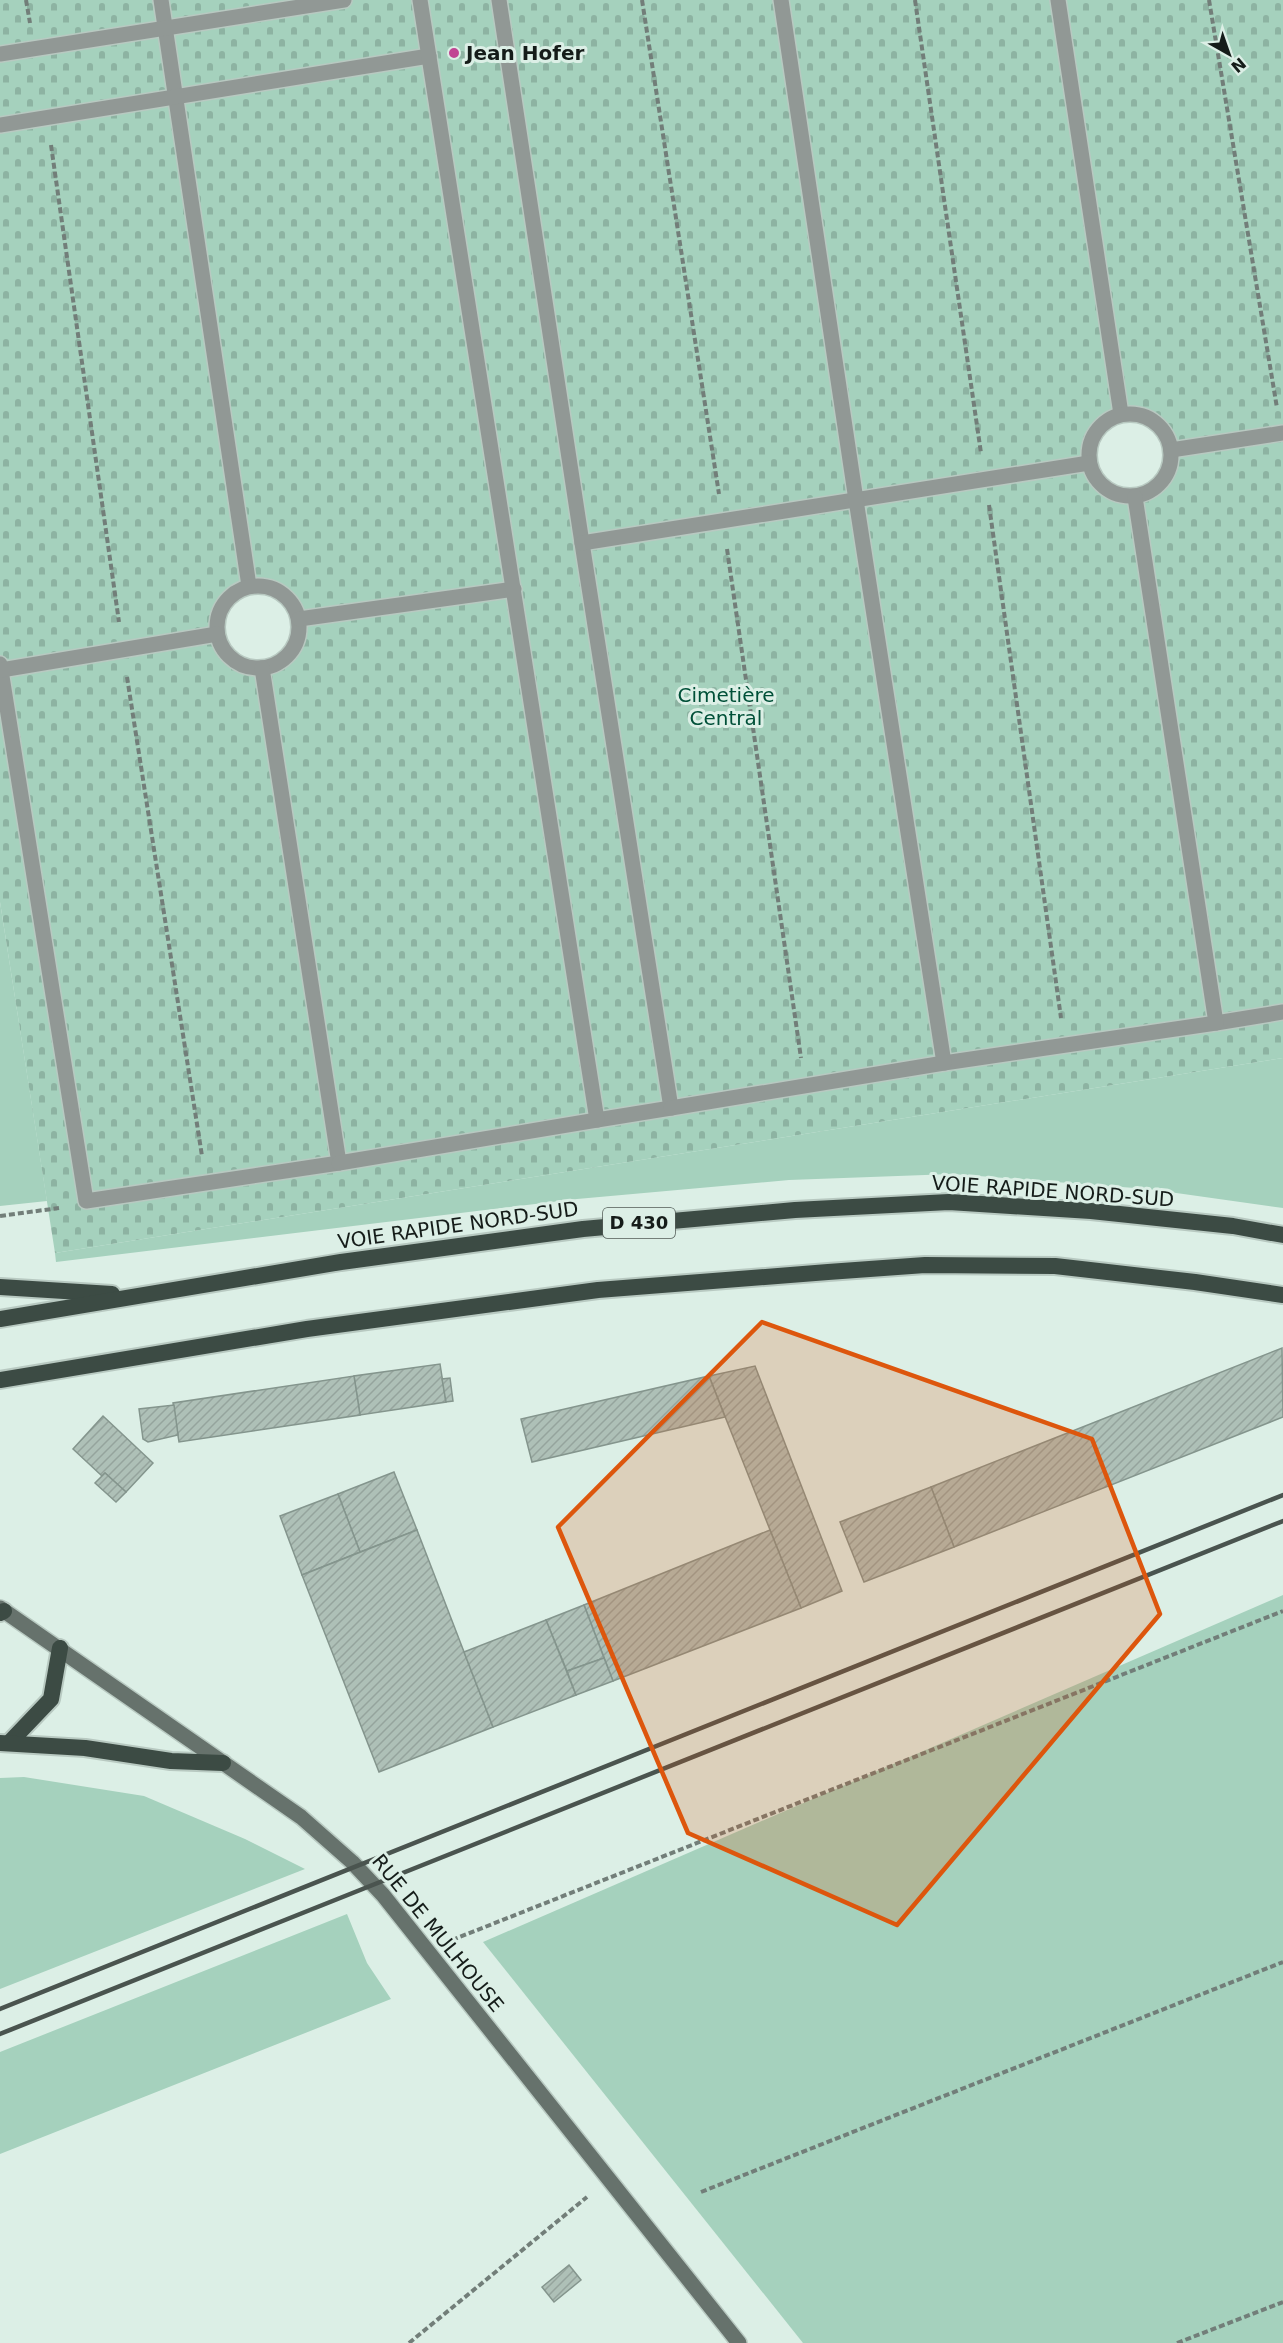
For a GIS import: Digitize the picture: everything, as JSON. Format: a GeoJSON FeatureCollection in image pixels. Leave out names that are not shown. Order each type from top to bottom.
{"type":"FeatureCollection","features":[{"type":"Feature","properties":{"kind":"highway","name":"VOIE RAPIDE NORD-SUD"},"geometry":{"type":"LineString","coordinates":[[0,1319],[341,1262],[583,1229],[696,1217],[795,1210],[949,1203],[1091,1211],[1233,1226],[1283,1235]]}},
{"type":"Feature","properties":{"kind":"highway"},"geometry":{"type":"LineString","coordinates":[[0,1380],[308,1329],[598,1290],[925,1265],[1055,1266],[1283,1295]]}},
{"type":"Feature","properties":{"kind":"highway"},"geometry":{"type":"LineString","coordinates":[[0,1287],[140,1296]]}},
{"type":"Feature","properties":{"kind":"highway"},"geometry":{"type":"LineString","coordinates":[[5,1742],[51,1699],[60,1648]]}},
{"type":"Feature","properties":{"kind":"highway"},"geometry":{"type":"LineString","coordinates":[[5,1742],[85,1748],[171,1761],[223,1763]]}},
{"type":"Feature","properties":{"kind":"main road","name":"RUE DE MULHOUSE"},"geometry":{"type":"LineString","coordinates":[[2,1611],[60,1648],[301,1817],[352,1862],[383,1895],[739,2343]]}},
{"type":"Feature","properties":{"kind":"lane"},"geometry":{"type":"LineString","coordinates":[[161,0],[249,586]]}},
{"type":"Feature","properties":{"kind":"lane"},"geometry":{"type":"LineString","coordinates":[[0,54],[344,0]]}},
{"type":"Feature","properties":{"kind":"lane"},"geometry":{"type":"LineString","coordinates":[[420,0],[597,1120]]}},
{"type":"Feature","properties":{"kind":"lane"},"geometry":{"type":"LineString","coordinates":[[499,0],[671,1108]]}},
{"type":"Feature","properties":{"kind":"lane"},"geometry":{"type":"LineString","coordinates":[[781,0],[944,1063]]}},
{"type":"Feature","properties":{"kind":"lane"},"geometry":{"type":"LineString","coordinates":[[1058,0],[1121,414]]}},
{"type":"Feature","properties":{"kind":"lane"},"geometry":{"type":"LineString","coordinates":[[0,125],[429,56]]}},
{"type":"Feature","properties":{"kind":"lane"},"geometry":{"type":"LineString","coordinates":[[1121,414],[1143,416],[1162,428],[1171,450],[1170,470],[1156,488],[1135,497],[1114,494],[1097,482],[1089,463],[1090,442],[1102,424],[1121,414]]}},
{"type":"Feature","properties":{"kind":"lane"},"geometry":{"type":"LineString","coordinates":[[1171,450],[1282,433]]}},
{"type":"Feature","properties":{"kind":"lane"},"geometry":{"type":"LineString","coordinates":[[582,543],[1089,463]]}},
{"type":"Feature","properties":{"kind":"lane"},"geometry":{"type":"LineString","coordinates":[[1135,497],[1216,1023]]}},
{"type":"Feature","properties":{"kind":"lane"},"geometry":{"type":"LineString","coordinates":[[249,586],[271,586],[289,598],[299,619],[297,641],[283,659],[262,668],[242,666],[225,653],[217,634],[218,613],[230,595],[249,586]]}},
{"type":"Feature","properties":{"kind":"lane"},"geometry":{"type":"LineString","coordinates":[[299,619],[514,589]]}},
{"type":"Feature","properties":{"kind":"lane"},"geometry":{"type":"LineString","coordinates":[[217,634],[0,667],[86,1201],[339,1163],[944,1063],[1283,1012]]}},
{"type":"Feature","properties":{"kind":"lane"},"geometry":{"type":"LineString","coordinates":[[262,668],[339,1163]]}},
{"type":"Feature","properties":{"kind":"path"},"geometry":{"type":"LineString","coordinates":[[915,0],[1065,1046]]}},
{"type":"Feature","properties":{"kind":"path"},"geometry":{"type":"LineString","coordinates":[[1209,0],[1282,433]]}},
{"type":"Feature","properties":{"kind":"path"},"geometry":{"type":"LineString","coordinates":[[46,117],[123,650],[206,1183]]}},
{"type":"Feature","properties":{"kind":"path"},"geometry":{"type":"LineString","coordinates":[[0,1216],[47,1212],[86,1201]]}},
{"type":"Feature","properties":{"kind":"path"},"geometry":{"type":"LineString","coordinates":[[426,1949],[1283,1611]]}},
{"type":"Feature","properties":{"kind":"path"},"geometry":{"type":"LineString","coordinates":[[701,2192],[1283,1962]]}},
{"type":"Feature","properties":{"kind":"path"},"geometry":{"type":"LineString","coordinates":[[409,2343],[608,2180]]}},
{"type":"Feature","properties":{"kind":"path"},"geometry":{"type":"LineString","coordinates":[[1177,2343],[1283,2301]]}},
{"type":"Feature","properties":{"kind":"highlighted area"},"geometry":{"type":"Polygon","coordinates":[[[762,1322],[1092,1439],[1160,1614],[897,1925],[688,1833],[558,1527],[762,1322]]]}},
{"type":"Feature","properties":{"kind":"green space","name":"Cimetière Central"},"geometry":{"type":"Polygon","coordinates":[[[0,0],[1283,0],[1283,1058],[55,1253],[0,902],[0,0]],[[1121,414],[1101,426],[1092,439],[1089,453],[1090,466],[1096,478],[1105,488],[1117,494],[1131,495],[1147,492],[1160,483],[1170,470],[1172,454],[1170,446],[1162,431],[1151,420],[1142,415],[1121,414]],[[249,586],[233,594],[224,603],[218,617],[217,632],[221,646],[237,662],[253,667],[269,666],[282,660],[292,649],[297,636],[298,622],[295,608],[286,596],[272,587],[249,586]]]}},
{"type":"Feature","properties":{"kind":"green space"},"geometry":{"type":"Polygon","coordinates":[[[0,902],[47,1201],[0,1206],[0,902]]]}},
{"type":"Feature","properties":{"kind":"green space"},"geometry":{"type":"Polygon","coordinates":[[[1283,1058],[1283,1208],[1148,1189],[952,1174],[789,1180],[577,1199],[56,1262],[55,1253],[1283,1058]]]}},
{"type":"Feature","properties":{"kind":"green space"},"geometry":{"type":"Polygon","coordinates":[[[1283,1595],[1283,2343],[803,2343],[483,1942],[1283,1595]]]}},
{"type":"Feature","properties":{"kind":"green space"},"geometry":{"type":"Polygon","coordinates":[[[24,1777],[144,1796],[245,1839],[305,1869],[0,1989],[0,1778],[24,1777]]]}},
{"type":"Feature","properties":{"kind":"green space"},"geometry":{"type":"Polygon","coordinates":[[[347,1914],[367,1963],[391,1999],[0,2154],[0,2052],[347,1914]]]}},
{"type":"Feature","properties":{"kind":"building"},"geometry":{"type":"Polygon","coordinates":[[[1282,1348],[1283,1417],[954,1547],[931,1487],[1282,1348]]]}},
{"type":"Feature","properties":{"kind":"building"},"geometry":{"type":"Polygon","coordinates":[[[440,1364],[446,1402],[360,1415],[354,1376],[440,1364]]]}},
{"type":"Feature","properties":{"kind":"building"},"geometry":{"type":"Polygon","coordinates":[[[755,1366],[842,1591],[801,1608],[709,1376],[755,1366]]]}},
{"type":"Feature","properties":{"kind":"building"},"geometry":{"type":"Polygon","coordinates":[[[354,1376],[360,1415],[179,1442],[173,1403],[354,1376]]]}},
{"type":"Feature","properties":{"kind":"building"},"geometry":{"type":"Polygon","coordinates":[[[709,1376],[725,1417],[532,1462],[521,1419],[709,1376]]]}},
{"type":"Feature","properties":{"kind":"building"},"geometry":{"type":"Polygon","coordinates":[[[450,1378],[453,1401],[446,1402],[442,1379],[450,1378]]]}},
{"type":"Feature","properties":{"kind":"building"},"geometry":{"type":"Polygon","coordinates":[[[174,1405],[178,1435],[148,1442],[143,1439],[139,1409],[174,1405]]]}},
{"type":"Feature","properties":{"kind":"building"},"geometry":{"type":"Polygon","coordinates":[[[103,1416],[153,1463],[126,1492],[105,1473],[102,1476],[73,1449],[103,1416]]]}},
{"type":"Feature","properties":{"kind":"building"},"geometry":{"type":"Polygon","coordinates":[[[394,1472],[417,1530],[360,1552],[338,1494],[394,1472]]]}},
{"type":"Feature","properties":{"kind":"building"},"geometry":{"type":"Polygon","coordinates":[[[105,1473],[126,1492],[116,1502],[95,1483],[105,1473]]]}},
{"type":"Feature","properties":{"kind":"building"},"geometry":{"type":"Polygon","coordinates":[[[931,1487],[954,1547],[864,1582],[840,1522],[931,1487]]]}},
{"type":"Feature","properties":{"kind":"building"},"geometry":{"type":"Polygon","coordinates":[[[338,1494],[360,1552],[302,1575],[280,1516],[338,1494]]]}},
{"type":"Feature","properties":{"kind":"building"},"geometry":{"type":"Polygon","coordinates":[[[417,1530],[493,1727],[379,1772],[302,1575],[417,1530]]]}},
{"type":"Feature","properties":{"kind":"building"},"geometry":{"type":"Polygon","coordinates":[[[770,1530],[801,1608],[613,1681],[584,1605],[770,1530]]]}},
{"type":"Feature","properties":{"kind":"building"},"geometry":{"type":"Polygon","coordinates":[[[584,1605],[604,1658],[567,1671],[546,1620],[584,1605]]]}},
{"type":"Feature","properties":{"kind":"building"},"geometry":{"type":"Polygon","coordinates":[[[546,1620],[576,1695],[493,1727],[464,1652],[546,1620]]]}},
{"type":"Feature","properties":{"kind":"building"},"geometry":{"type":"Polygon","coordinates":[[[604,1658],[613,1681],[576,1695],[567,1671],[604,1658]]]}},
{"type":"Feature","properties":{"kind":"building"},"geometry":{"type":"Polygon","coordinates":[[[569,2265],[581,2280],[554,2302],[542,2287],[569,2265]]]}},
{"type":"Feature","properties":{"kind":"railway"},"geometry":{"type":"LineString","coordinates":[[0,2009],[1283,1495]]}},
{"type":"Feature","properties":{"kind":"railway"},"geometry":{"type":"LineString","coordinates":[[0,2034],[1283,1521]]}},
{"type":"Feature","properties":{"kind":"place","name":"Jean Hofer"},"geometry":{"type":"Point","coordinates":[454,53]}}]}
